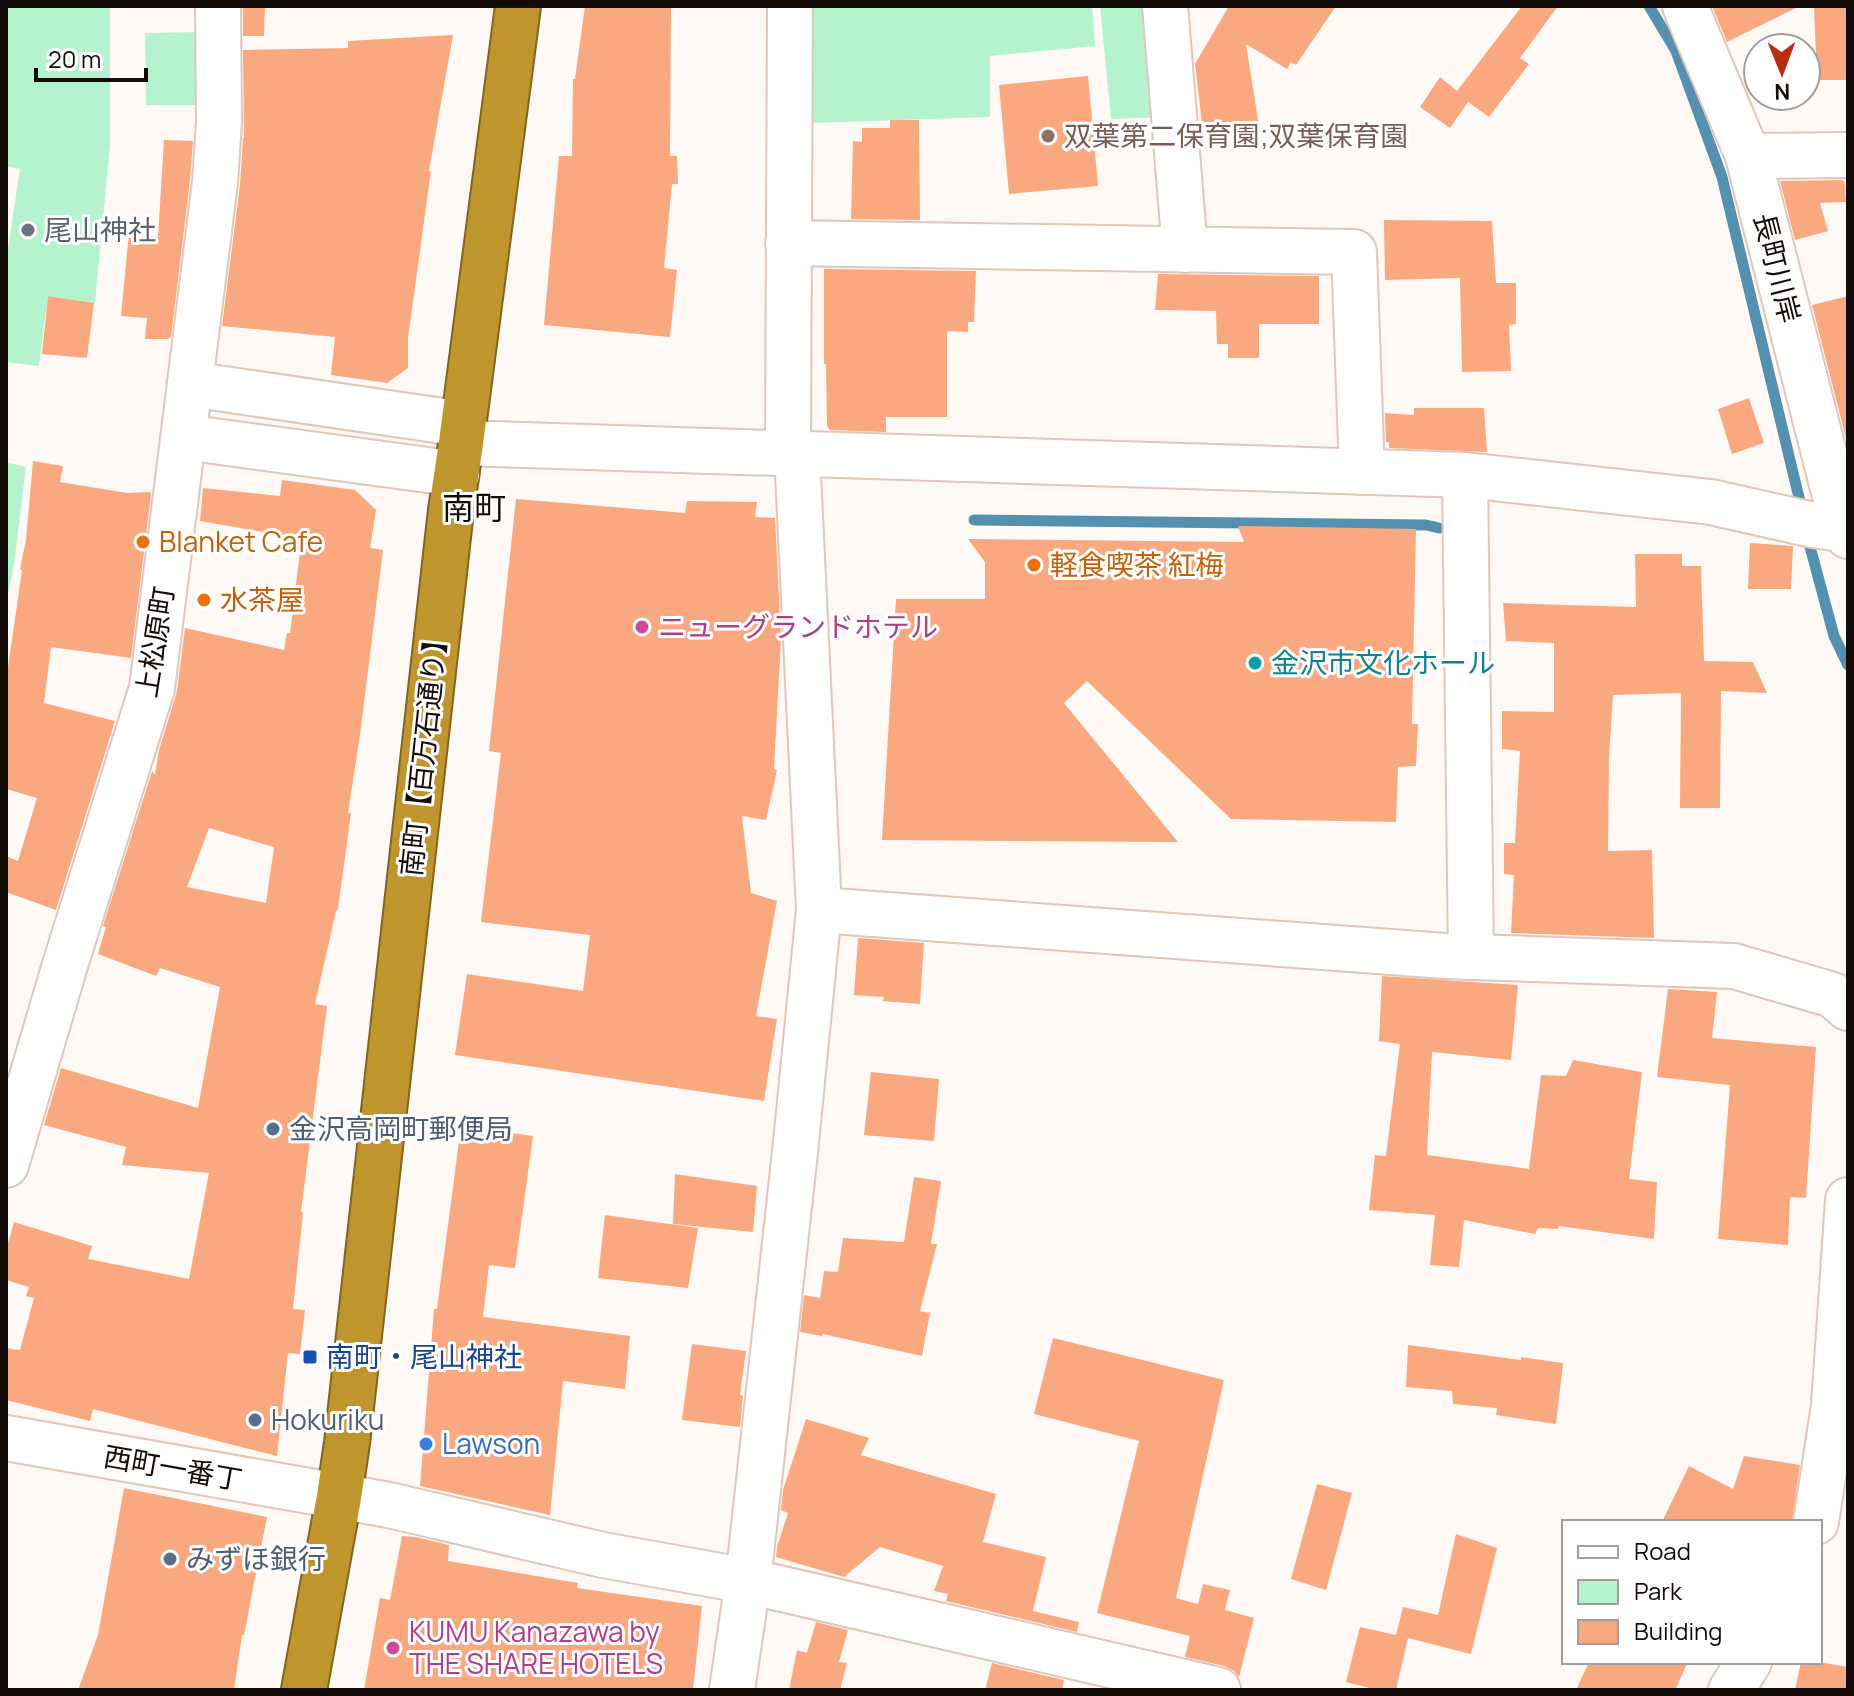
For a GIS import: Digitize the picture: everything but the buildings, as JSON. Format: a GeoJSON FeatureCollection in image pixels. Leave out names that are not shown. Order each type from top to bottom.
{"type":"FeatureCollection","features":[{"type":"Feature","properties":{"kind":"highway","name":"南町【百万石通り】"},"geometry":{"type":"LineString","coordinates":[[304,1690],[351,1412],[451,510],[518,6]]}},
{"type":"Feature","properties":{"kind":"street","name":"上松原町"},"geometry":{"type":"LineString","coordinates":[[6,1165],[152,688],[215,182],[219,122],[218,6]]}},
{"type":"Feature","properties":{"kind":"street"},"geometry":{"type":"LineString","coordinates":[[732,1690],[748,1581],[819,910],[792,453],[788,243],[790,6]]}},
{"type":"Feature","properties":{"kind":"street"},"geometry":{"type":"LineString","coordinates":[[1165,6],[1185,250]]}},
{"type":"Feature","properties":{"kind":"street","name":"長町川岸"},"geometry":{"type":"LineString","coordinates":[[1685,6],[1748,156],[1847,532]]}},
{"type":"Feature","properties":{"kind":"street"},"geometry":{"type":"LineString","coordinates":[[1748,156],[1848,155]]}},
{"type":"Feature","properties":{"kind":"street"},"geometry":{"type":"LineString","coordinates":[[788,243],[1354,252],[1362,472]]}},
{"type":"Feature","properties":{"kind":"street"},"geometry":{"type":"LineString","coordinates":[[190,384],[401,416],[460,447]]}},
{"type":"Feature","properties":{"kind":"street"},"geometry":{"type":"LineString","coordinates":[[184,437],[1465,475],[1711,502],[1847,532]]}},
{"type":"Feature","properties":{"kind":"street"},"geometry":{"type":"LineString","coordinates":[[1465,475],[1471,957]]}},
{"type":"Feature","properties":{"kind":"street"},"geometry":{"type":"LineString","coordinates":[[819,910],[1471,957],[1734,966],[1833,995],[1848,1008]]}},
{"type":"Feature","properties":{"kind":"street"},"geometry":{"type":"LineString","coordinates":[[1816,1520],[1834,1406],[1845,1293],[1848,1200]]}},
{"type":"Feature","properties":{"kind":"street","name":"西町一番丁"},"geometry":{"type":"LineString","coordinates":[[6,1438],[389,1505],[603,1555],[748,1581],[1218,1690]]}},
{"type":"Feature","properties":{"kind":"street"},"geometry":{"type":"LineString","coordinates":[[1731,1690],[1748,1664]]}},
{"type":"Feature","properties":{"kind":"green space"},"geometry":{"type":"Polygon","coordinates":[[[6,6],[110,6],[110,145],[95,303],[48,296],[39,366],[6,362],[6,262],[20,169],[6,166],[6,6]]]}},
{"type":"Feature","properties":{"kind":"green space"},"geometry":{"type":"Polygon","coordinates":[[[808,6],[1092,6],[1095,46],[990,56],[990,117],[812,123],[808,6]]]}},
{"type":"Feature","properties":{"kind":"green space"},"geometry":{"type":"Polygon","coordinates":[[[1100,6],[1156,6],[1169,117],[1111,119],[1100,6]]]}},
{"type":"Feature","properties":{"kind":"green space"},"geometry":{"type":"Polygon","coordinates":[[[202,32],[202,105],[146,105],[145,33],[202,32]]]}},
{"type":"Feature","properties":{"kind":"green space"},"geometry":{"type":"Polygon","coordinates":[[[6,462],[26,467],[6,604],[6,462]]]}},
{"type":"Feature","properties":{"kind":"waterway"},"geometry":{"type":"LineString","coordinates":[[1649,6],[1676,51],[1722,177],[1801,506]]}},
{"type":"Feature","properties":{"kind":"waterway"},"geometry":{"type":"LineString","coordinates":[[974,520],[1426,525],[1439,528]]}},
{"type":"Feature","properties":{"kind":"waterway"},"geometry":{"type":"LineString","coordinates":[[1809,543],[1834,636],[1848,665]]}},
{"type":"Feature","properties":{"kind":"place","name":"双葉第二保育園;双葉保育園"},"geometry":{"type":"Point","coordinates":[1048,136]}},
{"type":"Feature","properties":{"kind":"place","name":"尾山神社"},"geometry":{"type":"Point","coordinates":[28,230]}},
{"type":"Feature","properties":{"kind":"place","name":"Blanket Cafe"},"geometry":{"type":"Point","coordinates":[143,542]}},
{"type":"Feature","properties":{"kind":"place","name":"軽食喫茶 紅梅"},"geometry":{"type":"Point","coordinates":[1034,565]}},
{"type":"Feature","properties":{"kind":"place","name":"水茶屋"},"geometry":{"type":"Point","coordinates":[204,600]}},
{"type":"Feature","properties":{"kind":"place","name":"ニューグランドホテル"},"geometry":{"type":"Point","coordinates":[642,627]}},
{"type":"Feature","properties":{"kind":"place","name":"金沢市文化ホール"},"geometry":{"type":"Point","coordinates":[1255,663]}},
{"type":"Feature","properties":{"kind":"place","name":"金沢高岡町郵便局"},"geometry":{"type":"Point","coordinates":[273,1129]}},
{"type":"Feature","properties":{"kind":"place","name":"南町・尾山神社"},"geometry":{"type":"Point","coordinates":[310,1357]}},
{"type":"Feature","properties":{"kind":"place","name":"Hokuriku"},"geometry":{"type":"Point","coordinates":[255,1420]}},
{"type":"Feature","properties":{"kind":"place","name":"Lawson"},"geometry":{"type":"Point","coordinates":[426,1444]}},
{"type":"Feature","properties":{"kind":"place","name":"みずほ銀行"},"geometry":{"type":"Point","coordinates":[170,1559]}},
{"type":"Feature","properties":{"kind":"place","name":"KUMU Kanazawa by THE SHARE HOTELS"},"geometry":{"type":"Point","coordinates":[393,1648]}},
{"type":"Feature","properties":{"kind":"district","name":"南町"},"geometry":{"type":"Point","coordinates":[474,508]}}]}
